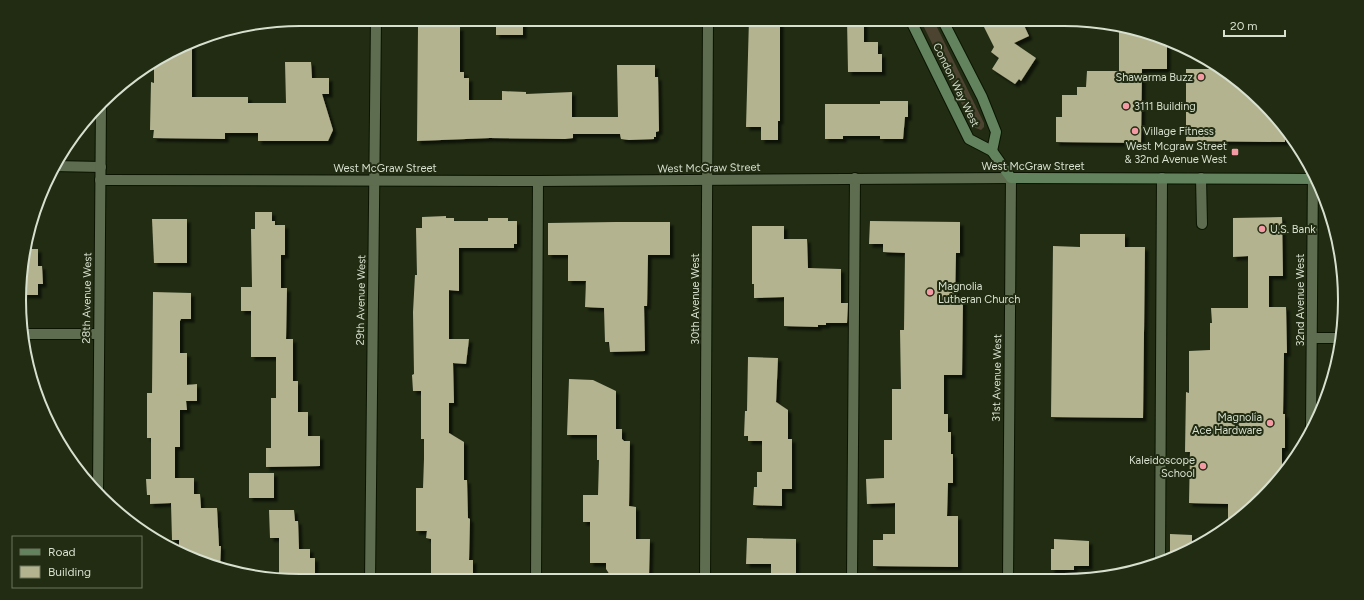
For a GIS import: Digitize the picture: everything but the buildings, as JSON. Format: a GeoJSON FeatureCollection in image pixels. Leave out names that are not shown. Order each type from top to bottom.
{"type":"FeatureCollection","features":[{"type":"Feature","properties":{"kind":"main road","name":"Condon Way West"},"geometry":{"type":"LineString","coordinates":[[913,26],[969,139],[992,151],[1011,178]]}},
{"type":"Feature","properties":{"kind":"main road","name":"Condon Way West"},"geometry":{"type":"LineString","coordinates":[[946,26],[982,97],[996,132],[992,151]]}},
{"type":"Feature","properties":{"kind":"main road","name":"West McGraw Street"},"geometry":{"type":"LineString","coordinates":[[1011,178],[1201,178],[1308,176]]}},
{"type":"Feature","properties":{"kind":"street","name":"29th Avenue West"},"geometry":{"type":"LineString","coordinates":[[370,574],[376,26]]}},
{"type":"Feature","properties":{"kind":"street","name":"30th Avenue West"},"geometry":{"type":"LineString","coordinates":[[705,574],[708,26]]}},
{"type":"Feature","properties":{"kind":"street","name":"28th Avenue West"},"geometry":{"type":"LineString","coordinates":[[98,485],[101,111]]}},
{"type":"Feature","properties":{"kind":"street"},"geometry":{"type":"LineString","coordinates":[[61,166],[101,167]]}},
{"type":"Feature","properties":{"kind":"street"},"geometry":{"type":"LineString","coordinates":[[852,574],[855,178]]}},
{"type":"Feature","properties":{"kind":"street","name":"West McGraw Street"},"geometry":{"type":"LineString","coordinates":[[100,180],[708,180],[1011,178]]}},
{"type":"Feature","properties":{"kind":"street","name":"31st Avenue West"},"geometry":{"type":"LineString","coordinates":[[1008,574],[1011,178]]}},
{"type":"Feature","properties":{"kind":"street"},"geometry":{"type":"LineString","coordinates":[[1160,556],[1162,178]]}},
{"type":"Feature","properties":{"kind":"street"},"geometry":{"type":"LineString","coordinates":[[1201,178],[1202,224]]}},
{"type":"Feature","properties":{"kind":"street"},"geometry":{"type":"LineString","coordinates":[[536,574],[538,180]]}},
{"type":"Feature","properties":{"kind":"street","name":"32nd Avenue West"},"geometry":{"type":"LineString","coordinates":[[1311,418],[1314,188]]}},
{"type":"Feature","properties":{"kind":"street"},"geometry":{"type":"LineString","coordinates":[[28,334],[99,334]]}},
{"type":"Feature","properties":{"kind":"street"},"geometry":{"type":"LineString","coordinates":[[1312,338],[1336,338]]}},
{"type":"Feature","properties":{"kind":"shaded area"},"geometry":{"type":"Polygon","coordinates":[[[923,26],[936,26],[984,123],[984,127],[981,130],[973,127],[923,26]]]}},
{"type":"Feature","properties":{"kind":"place","name":"Shawarma Buzz"},"geometry":{"type":"Point","coordinates":[1201,77]}},
{"type":"Feature","properties":{"kind":"place","name":"3111 Building"},"geometry":{"type":"Point","coordinates":[1126,106]}},
{"type":"Feature","properties":{"kind":"place","name":"Village Fitness"},"geometry":{"type":"Point","coordinates":[1135,131]}},
{"type":"Feature","properties":{"kind":"place","name":"West Mcgraw Street & 32nd Avenue West"},"geometry":{"type":"Point","coordinates":[1235,152]}},
{"type":"Feature","properties":{"kind":"place","name":"U.S. Bank"},"geometry":{"type":"Point","coordinates":[1262,229]}},
{"type":"Feature","properties":{"kind":"place","name":"Magnolia Lutheran Church"},"geometry":{"type":"Point","coordinates":[930,292]}},
{"type":"Feature","properties":{"kind":"place","name":"Magnolia Ace Hardware"},"geometry":{"type":"Point","coordinates":[1270,423]}},
{"type":"Feature","properties":{"kind":"place","name":"Kaleidoscope School"},"geometry":{"type":"Point","coordinates":[1203,466]}}]}
